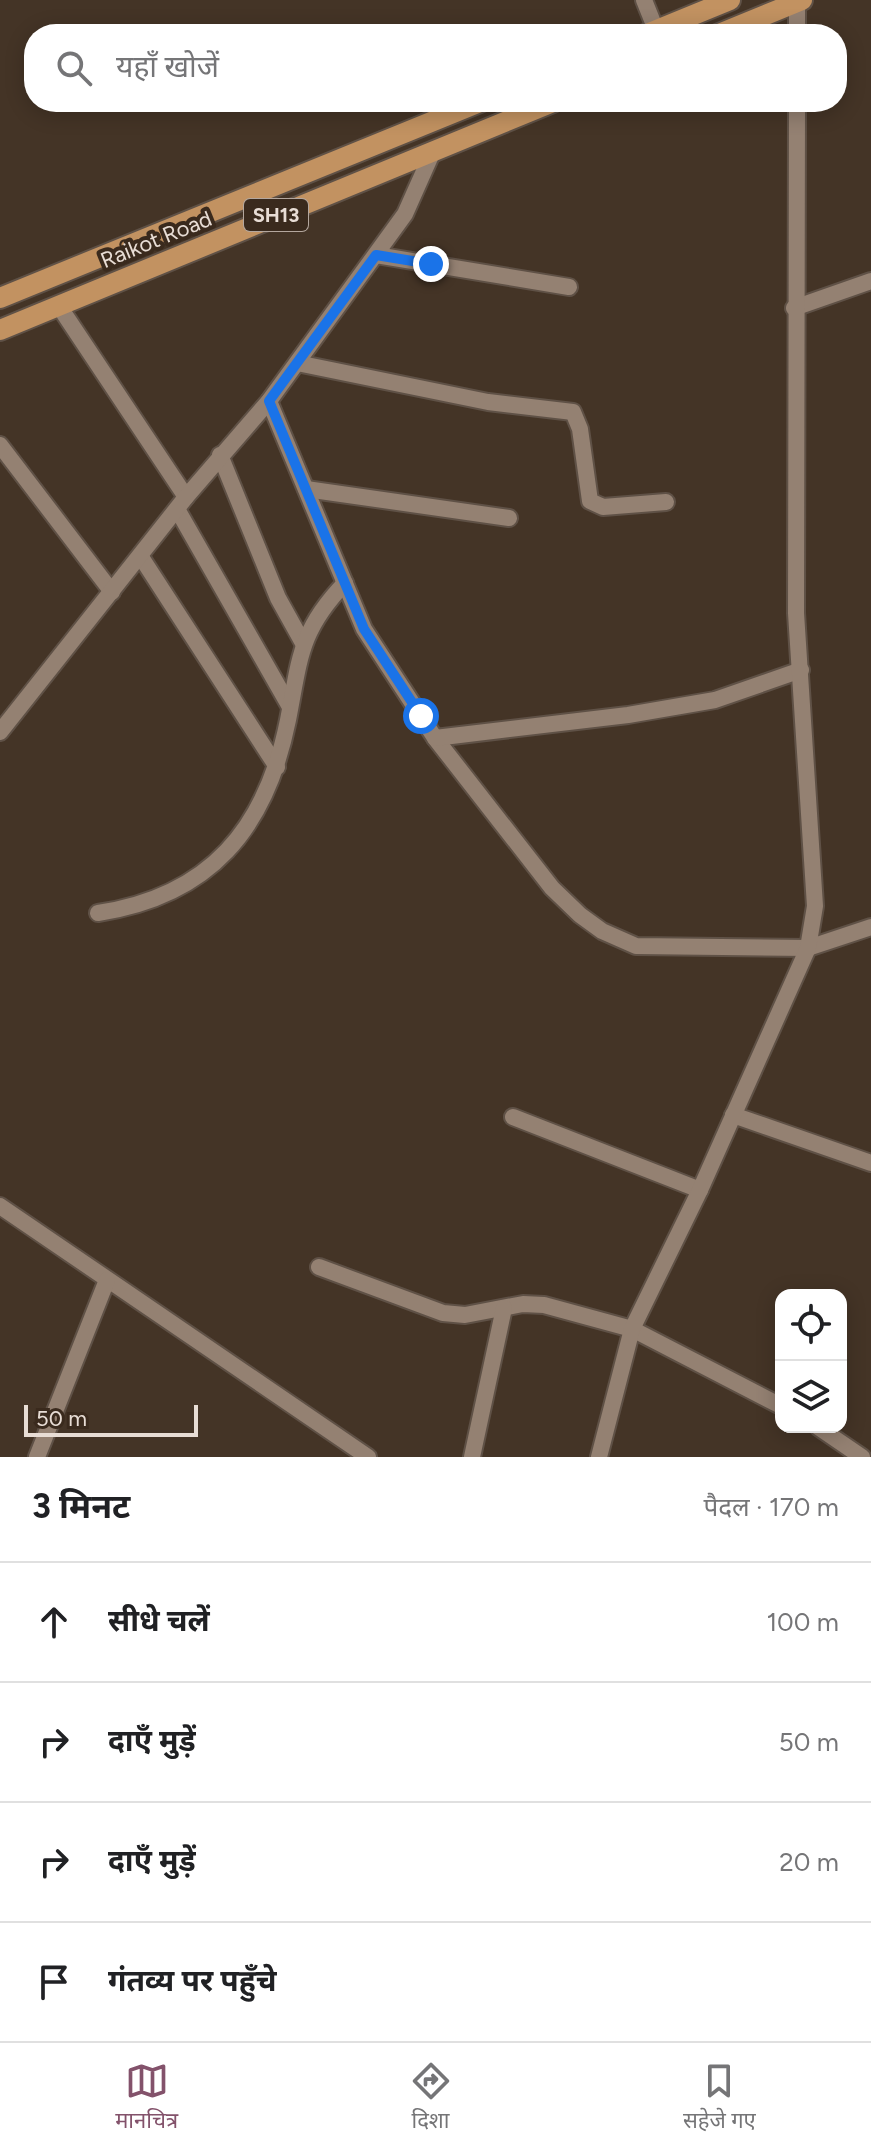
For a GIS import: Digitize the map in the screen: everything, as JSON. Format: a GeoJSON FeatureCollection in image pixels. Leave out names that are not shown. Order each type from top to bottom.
{"type":"FeatureCollection","features":[{"type":"Feature","properties":{"kind":"main road"},"geometry":{"type":"LineString","coordinates":[[671,24],[730,0]]}},
{"type":"Feature","properties":{"kind":"main road"},"geometry":{"type":"LineString","coordinates":[[742,24],[792,2]]}},
{"type":"Feature","properties":{"kind":"main road","name":"Raikot Road"},"geometry":{"type":"LineString","coordinates":[[0,298],[456,112]]}},
{"type":"Feature","properties":{"kind":"main road","name":"Raikot Road"},"geometry":{"type":"LineString","coordinates":[[0,330],[529,112]]}},
{"type":"Feature","properties":{"kind":"street"},"geometry":{"type":"LineString","coordinates":[[644,0],[649,24]]}},
{"type":"Feature","properties":{"kind":"street"},"geometry":{"type":"LineString","coordinates":[[792,2],[795,24]]}},
{"type":"Feature","properties":{"kind":"street"},"geometry":{"type":"LineString","coordinates":[[599,1457],[632,1329],[700,1190],[808,948],[815,906],[796,613],[794,308],[797,112]]}},
{"type":"Feature","properties":{"kind":"street"},"geometry":{"type":"LineString","coordinates":[[0,732],[220,455],[269,401],[405,214],[433,151]]}},
{"type":"Feature","properties":{"kind":"street"},"geometry":{"type":"LineString","coordinates":[[376,255],[569,287]]}},
{"type":"Feature","properties":{"kind":"street"},"geometry":{"type":"LineString","coordinates":[[794,308],[871,281]]}},
{"type":"Feature","properties":{"kind":"street"},"geometry":{"type":"LineString","coordinates":[[59,306],[182,503],[290,707]]}},
{"type":"Feature","properties":{"kind":"street"},"geometry":{"type":"LineString","coordinates":[[297,363],[488,402],[573,412],[580,429],[590,501],[603,507],[666,502]]}},
{"type":"Feature","properties":{"kind":"street"},"geometry":{"type":"LineString","coordinates":[[269,401],[364,629],[435,738],[552,888],[602,931],[636,946],[808,948],[871,927]]}},
{"type":"Feature","properties":{"kind":"street"},"geometry":{"type":"LineString","coordinates":[[0,445],[112,592]]}},
{"type":"Feature","properties":{"kind":"street"},"geometry":{"type":"LineString","coordinates":[[220,455],[278,598],[303,643]]}},
{"type":"Feature","properties":{"kind":"street"},"geometry":{"type":"LineString","coordinates":[[306,489],[509,518]]}},
{"type":"Feature","properties":{"kind":"street"},"geometry":{"type":"LineString","coordinates":[[141,557],[277,767]]}},
{"type":"Feature","properties":{"kind":"street"},"geometry":{"type":"LineString","coordinates":[[98,913],[136,907],[162,897],[228,854],[251,823],[277,767],[303,643],[323,607],[345,583]]}},
{"type":"Feature","properties":{"kind":"street"},"geometry":{"type":"LineString","coordinates":[[435,738],[628,715],[703,702],[801,670]]}},
{"type":"Feature","properties":{"kind":"street"},"geometry":{"type":"LineString","coordinates":[[733,1115],[871,1163]]}},
{"type":"Feature","properties":{"kind":"street"},"geometry":{"type":"LineString","coordinates":[[513,1117],[700,1190]]}},
{"type":"Feature","properties":{"kind":"street"},"geometry":{"type":"LineString","coordinates":[[0,1206],[368,1457]]}},
{"type":"Feature","properties":{"kind":"street"},"geometry":{"type":"LineString","coordinates":[[319,1267],[443,1313],[465,1315],[523,1304],[544,1305],[632,1329],[775,1403]]}},
{"type":"Feature","properties":{"kind":"street"},"geometry":{"type":"LineString","coordinates":[[37,1457],[107,1280]]}},
{"type":"Feature","properties":{"kind":"street"},"geometry":{"type":"LineString","coordinates":[[472,1457],[504,1308]]}},
{"type":"Feature","properties":{"kind":"street"},"geometry":{"type":"LineString","coordinates":[[827,1433],[862,1457]]}},
{"type":"Feature","properties":{"kind":"route"},"geometry":{"type":"LineString","coordinates":[[421,716],[364,629],[269,401],[376,255],[431,264]]}}]}
